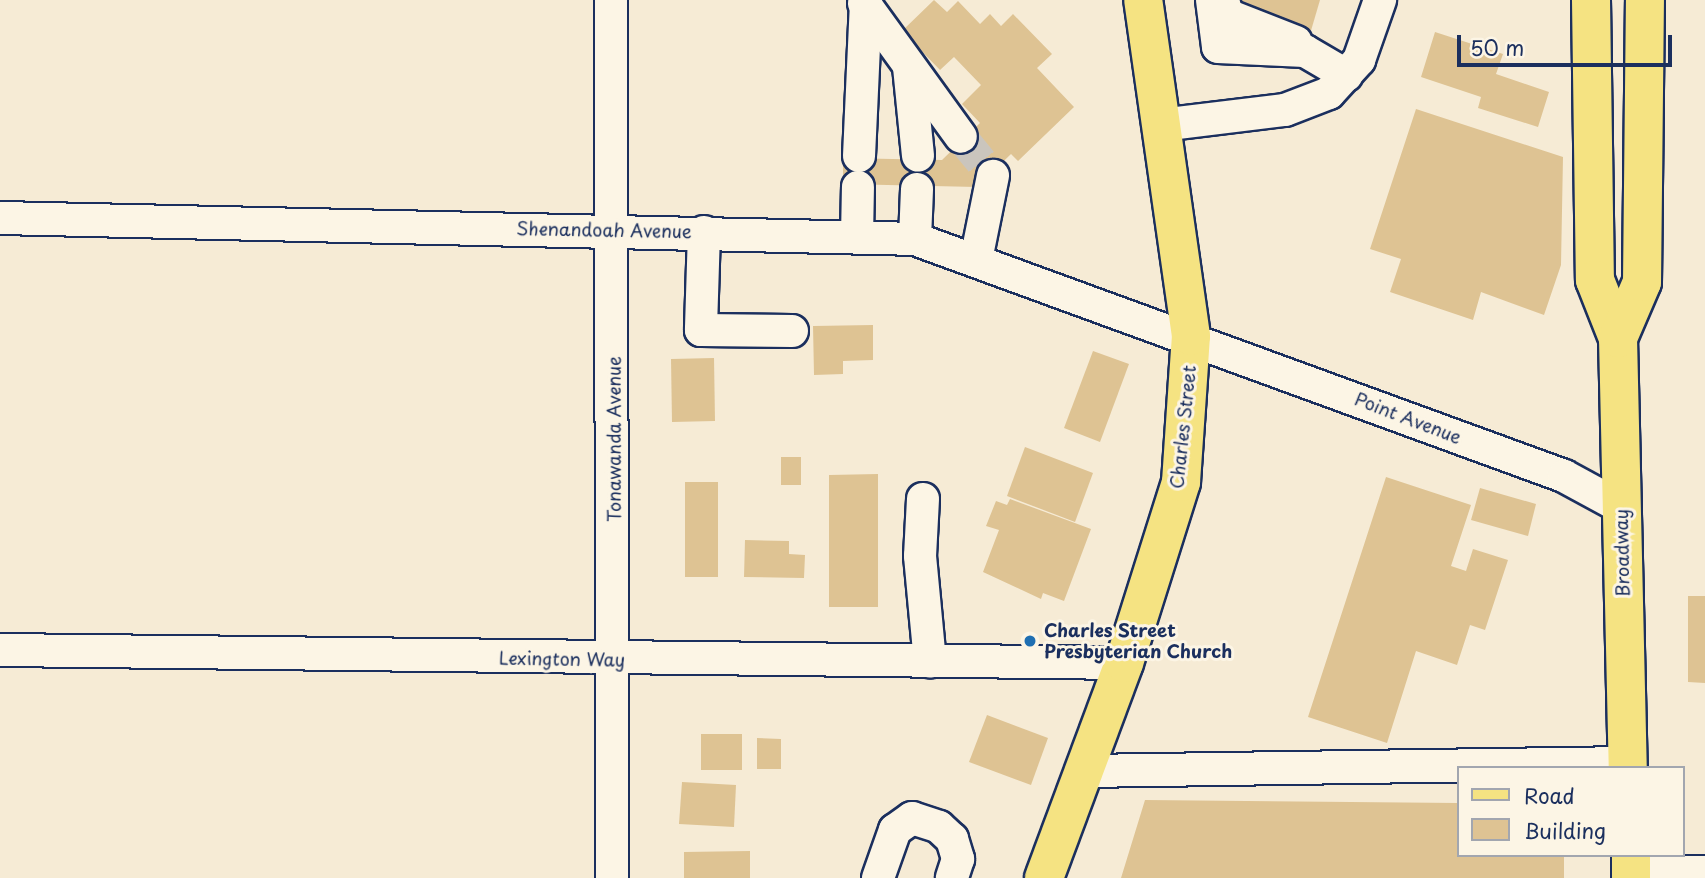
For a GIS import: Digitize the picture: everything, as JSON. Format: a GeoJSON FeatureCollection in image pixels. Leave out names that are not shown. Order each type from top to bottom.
{"type":"FeatureCollection","features":[{"type":"Feature","properties":{"kind":"main road","name":"Charles Street"},"geometry":{"type":"LineString","coordinates":[[1044,878],[1125,663],[1181,482],[1191,336],[1143,0]]}},
{"type":"Feature","properties":{"kind":"main road","name":"Broadway"},"geometry":{"type":"LineString","coordinates":[[1591,0],[1595,280],[1618,338],[1628,766]]}},
{"type":"Feature","properties":{"kind":"main road","name":"Broadway"},"geometry":{"type":"LineString","coordinates":[[1618,338],[1642,282],[1645,0]]}},
{"type":"Feature","properties":{"kind":"street","name":"Tonawanda Avenue"},"geometry":{"type":"LineString","coordinates":[[611,0],[615,230],[612,878]]}},
{"type":"Feature","properties":{"kind":"street"},"geometry":{"type":"LineString","coordinates":[[1212,0],[1218,47],[1305,51]]}},
{"type":"Feature","properties":{"kind":"street"},"geometry":{"type":"LineString","coordinates":[[1223,0],[1227,15],[1305,51],[1346,75]]}},
{"type":"Feature","properties":{"kind":"street"},"geometry":{"type":"LineString","coordinates":[[1161,125],[1285,110],[1329,93],[1359,60],[1380,0]]}},
{"type":"Feature","properties":{"kind":"street"},"geometry":{"type":"LineString","coordinates":[[865,2],[961,137]]}},
{"type":"Feature","properties":{"kind":"street"},"geometry":{"type":"LineString","coordinates":[[859,156],[865,2]]}},
{"type":"Feature","properties":{"kind":"street"},"geometry":{"type":"LineString","coordinates":[[909,66],[918,156]]}},
{"type":"Feature","properties":{"kind":"street"},"geometry":{"type":"LineString","coordinates":[[976,260],[993,176]]}},
{"type":"Feature","properties":{"kind":"street"},"geometry":{"type":"LineString","coordinates":[[857,237],[858,187]]}},
{"type":"Feature","properties":{"kind":"street"},"geometry":{"type":"LineString","coordinates":[[915,239],[917,188]]}},
{"type":"Feature","properties":{"kind":"street","name":"Shenandoah Avenue"},"geometry":{"type":"LineString","coordinates":[[0,218],[704,232],[915,239],[1191,336]]}},
{"type":"Feature","properties":{"kind":"street"},"geometry":{"type":"LineString","coordinates":[[704,232],[701,330],[792,331]]}},
{"type":"Feature","properties":{"kind":"street","name":"Point Avenue"},"geometry":{"type":"LineString","coordinates":[[1191,336],[1564,476],[1621,507]]}},
{"type":"Feature","properties":{"kind":"street"},"geometry":{"type":"LineString","coordinates":[[923,499],[921,569],[930,662]]}},
{"type":"Feature","properties":{"kind":"street","name":"Lexington Way"},"geometry":{"type":"LineString","coordinates":[[0,650],[614,660],[1125,663]]}},
{"type":"Feature","properties":{"kind":"street"},"geometry":{"type":"LineString","coordinates":[[1084,771],[1456,768]]}},
{"type":"Feature","properties":{"kind":"street"},"geometry":{"type":"LineString","coordinates":[[878,878],[895,830],[912,818],[939,827],[952,839],[958,859],[952,878]]}},
{"type":"Feature","properties":{"kind":"street"},"geometry":{"type":"LineString","coordinates":[[1631,868],[1705,872]]}},
{"type":"Feature","properties":{"kind":"building"},"geometry":{"type":"Polygon","coordinates":[[[934,0],[947,12],[958,1],[980,24],[990,14],[1001,26],[1013,14],[1052,54],[1037,68],[1074,107],[1018,161],[1011,154],[977,187],[843,184],[843,158],[942,160],[980,123],[962,104],[981,85],[954,57],[940,70],[902,31],[934,0]]]}},
{"type":"Feature","properties":{"kind":"building"},"geometry":{"type":"Polygon","coordinates":[[[1232,0],[1320,0],[1310,34],[1229,12],[1232,0]]]}},
{"type":"Feature","properties":{"kind":"building"},"geometry":{"type":"Polygon","coordinates":[[[1435,32],[1503,54],[1496,74],[1549,92],[1538,127],[1478,108],[1481,97],[1421,77],[1435,32]]]}},
{"type":"Feature","properties":{"kind":"building"},"geometry":{"type":"Polygon","coordinates":[[[1416,109],[1563,157],[1561,265],[1544,315],[1481,292],[1473,320],[1390,292],[1401,259],[1370,249],[1416,109]]]}},
{"type":"Feature","properties":{"kind":"building"},"geometry":{"type":"Polygon","coordinates":[[[873,325],[873,360],[843,361],[843,374],[814,375],[813,326],[873,325]]]}},
{"type":"Feature","properties":{"kind":"building"},"geometry":{"type":"Polygon","coordinates":[[[1093,351],[1129,364],[1100,442],[1064,428],[1093,351]]]}},
{"type":"Feature","properties":{"kind":"building"},"geometry":{"type":"Polygon","coordinates":[[[714,358],[715,421],[672,422],[671,359],[714,358]]]}},
{"type":"Feature","properties":{"kind":"building"},"geometry":{"type":"Polygon","coordinates":[[[1025,447],[1093,473],[1075,522],[1007,496],[1025,447]]]}},
{"type":"Feature","properties":{"kind":"building"},"geometry":{"type":"Polygon","coordinates":[[[781,457],[801,457],[801,485],[781,485],[781,457]]]}},
{"type":"Feature","properties":{"kind":"building"},"geometry":{"type":"Polygon","coordinates":[[[878,474],[878,607],[829,607],[829,475],[878,474]]]}},
{"type":"Feature","properties":{"kind":"building"},"geometry":{"type":"Polygon","coordinates":[[[1386,477],[1471,505],[1451,566],[1466,571],[1473,549],[1508,560],[1485,630],[1470,625],[1457,665],[1416,651],[1387,743],[1308,717],[1386,477]]]}},
{"type":"Feature","properties":{"kind":"building"},"geometry":{"type":"Polygon","coordinates":[[[685,482],[718,482],[718,577],[685,577],[685,482]]]}},
{"type":"Feature","properties":{"kind":"building"},"geometry":{"type":"Polygon","coordinates":[[[1480,488],[1536,504],[1528,536],[1471,520],[1480,488]]]}},
{"type":"Feature","properties":{"kind":"building"},"geometry":{"type":"Polygon","coordinates":[[[1010,499],[1091,529],[1064,601],[1043,593],[1041,599],[983,572],[999,530],[986,526],[996,501],[1007,505],[1010,499]]]}},
{"type":"Feature","properties":{"kind":"building"},"geometry":{"type":"Polygon","coordinates":[[[745,540],[789,541],[789,554],[805,555],[804,578],[744,577],[745,540]]]}},
{"type":"Feature","properties":{"kind":"building"},"geometry":{"type":"Polygon","coordinates":[[[1688,596],[1705,596],[1705,683],[1688,682],[1688,596]]]}},
{"type":"Feature","properties":{"kind":"building"},"geometry":{"type":"Polygon","coordinates":[[[987,715],[1048,738],[1031,785],[969,762],[987,715]]]}},
{"type":"Feature","properties":{"kind":"building"},"geometry":{"type":"Polygon","coordinates":[[[701,734],[742,734],[742,770],[701,770],[701,734]]]}},
{"type":"Feature","properties":{"kind":"building"},"geometry":{"type":"Polygon","coordinates":[[[757,738],[781,739],[781,769],[757,769],[757,738]]]}},
{"type":"Feature","properties":{"kind":"building"},"geometry":{"type":"Polygon","coordinates":[[[682,782],[736,785],[734,827],[679,824],[682,782]]]}},
{"type":"Feature","properties":{"kind":"building"},"geometry":{"type":"Polygon","coordinates":[[[1145,800],[1456,803],[1456,857],[1564,857],[1564,878],[1121,878],[1145,800]]]}},
{"type":"Feature","properties":{"kind":"building"},"geometry":{"type":"Polygon","coordinates":[[[750,851],[750,878],[684,878],[684,852],[750,851]]]}},
{"type":"Feature","properties":{"kind":"tunnel"},"geometry":{"type":"LineString","coordinates":[[961,137],[993,176]]}},
{"type":"Feature","properties":{"kind":"place","name":"Charles Street Presbyterian Church"},"geometry":{"type":"Point","coordinates":[1030,641]}}]}
